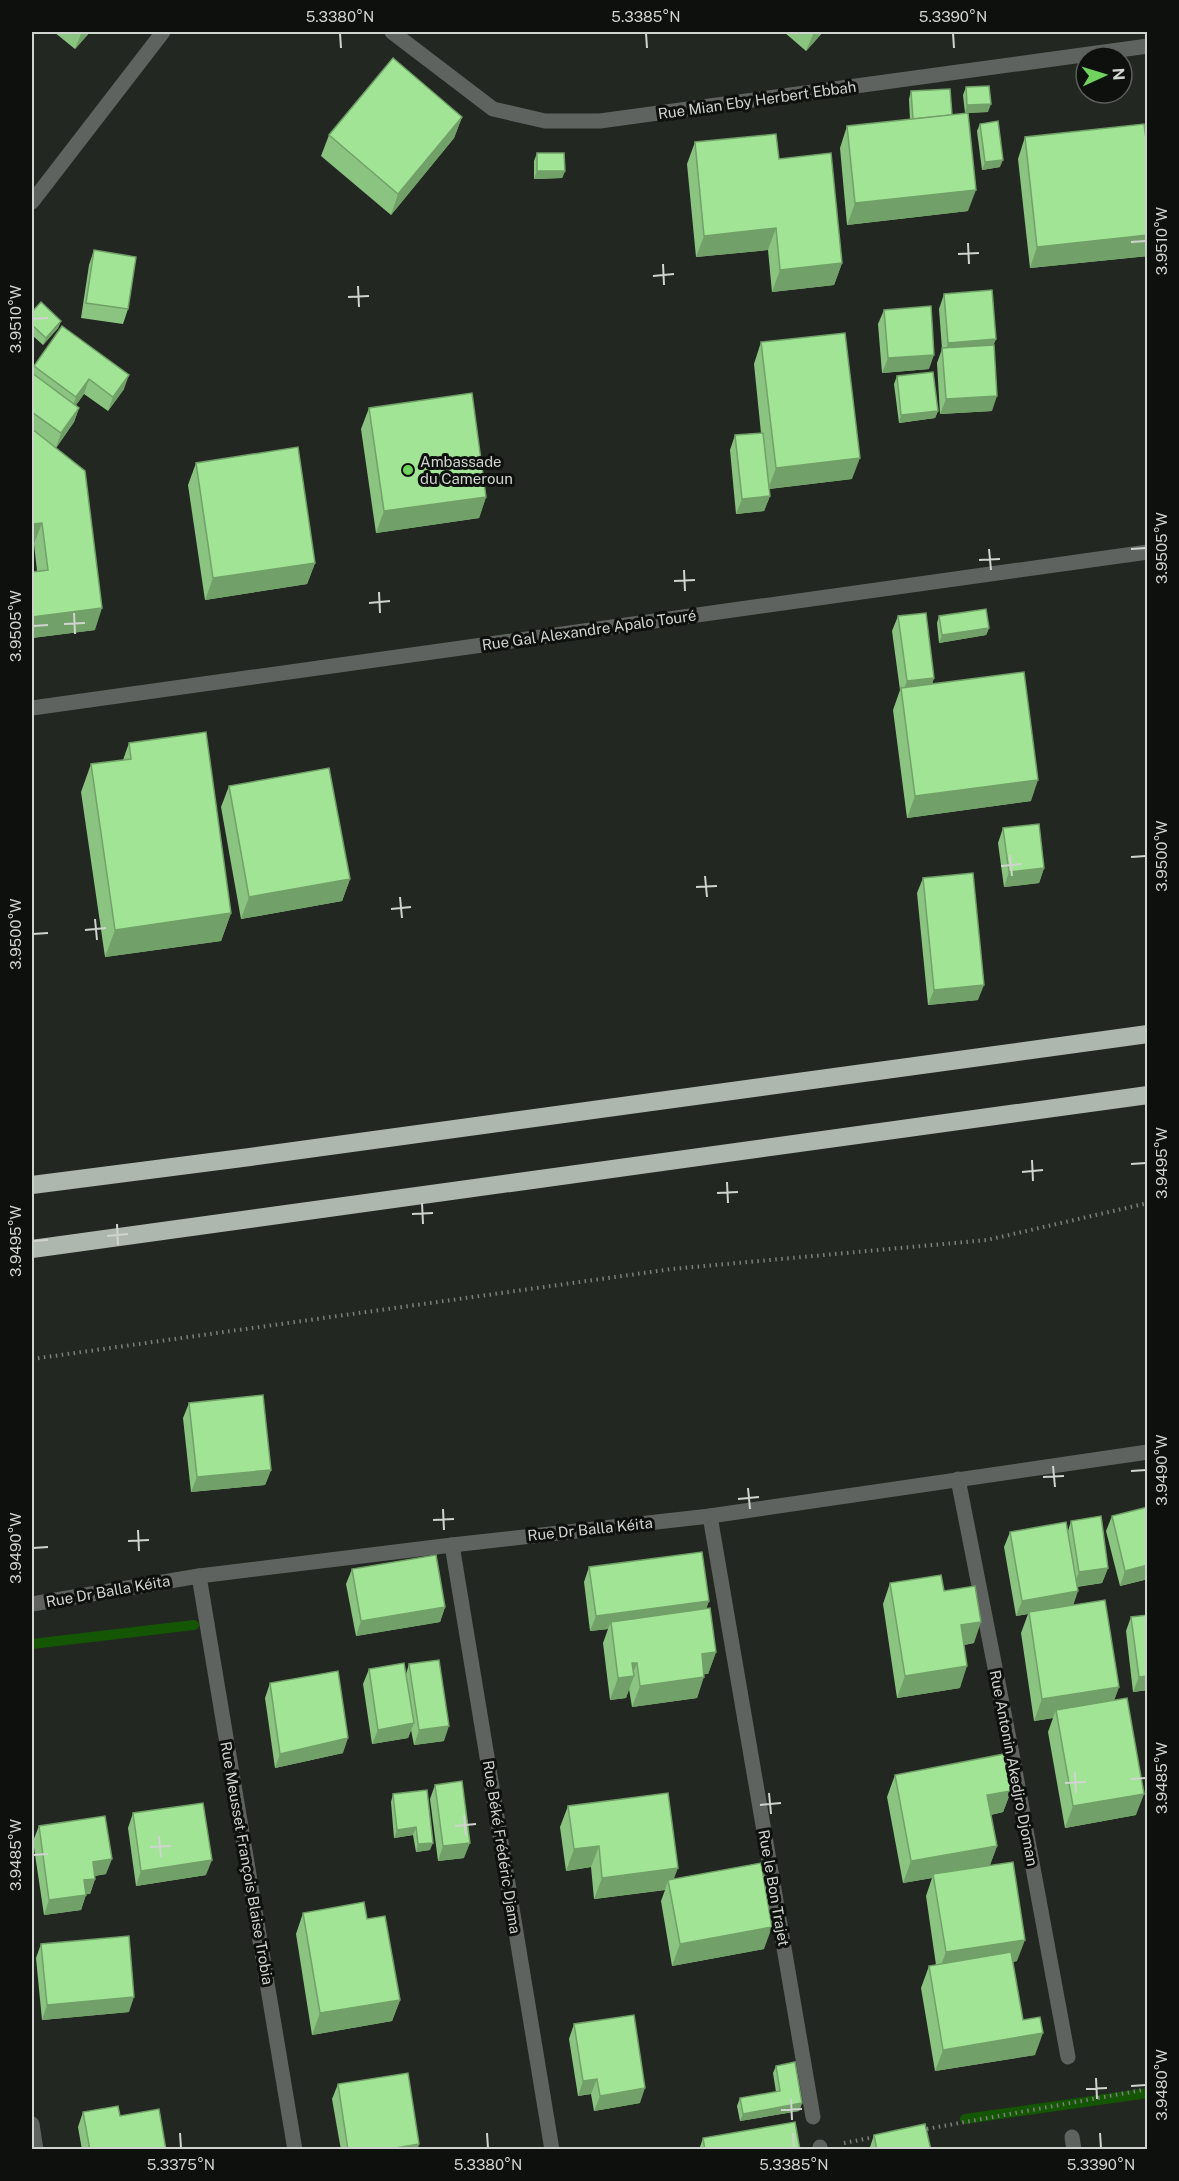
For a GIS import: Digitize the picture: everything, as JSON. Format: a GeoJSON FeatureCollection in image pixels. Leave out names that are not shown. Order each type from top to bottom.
{"type":"FeatureCollection","features":[{"type":"Feature","properties":{"kind":"highway"},"geometry":{"type":"LineString","coordinates":[[32,1185],[1148,1034]]}},
{"type":"Feature","properties":{"kind":"highway"},"geometry":{"type":"LineString","coordinates":[[32,1249],[1148,1095]]}},
{"type":"Feature","properties":{"kind":"street"},"geometry":{"type":"LineString","coordinates":[[32,202],[163,32]]}},
{"type":"Feature","properties":{"kind":"street","name":"Rue Mian Eby Herbert Ebbah"},"geometry":{"type":"LineString","coordinates":[[392,32],[493,109],[545,121],[600,121],[1148,46]]}},
{"type":"Feature","properties":{"kind":"street","name":"Rue Gal Alexandre Apalo Touré"},"geometry":{"type":"LineString","coordinates":[[32,708],[1148,552]]}},
{"type":"Feature","properties":{"kind":"street","name":"Rue Dr Balla Kéita"},"geometry":{"type":"LineString","coordinates":[[32,1604],[199,1576],[710,1516],[1148,1452]]}},
{"type":"Feature","properties":{"kind":"street","name":"Rue Antonin Akedjro Djoman"},"geometry":{"type":"LineString","coordinates":[[958,1479],[1068,2057]]}},
{"type":"Feature","properties":{"kind":"street","name":"Rue le Bon Trajet"},"geometry":{"type":"LineString","coordinates":[[710,1516],[813,2117]]}},
{"type":"Feature","properties":{"kind":"street","name":"Rue Béké Frédéric Djama"},"geometry":{"type":"LineString","coordinates":[[452,1545],[552,2150]]}},
{"type":"Feature","properties":{"kind":"street","name":"Rue Meusset François Blaise Trobia"},"geometry":{"type":"LineString","coordinates":[[199,1576],[295,2150]]}},
{"type":"Feature","properties":{"kind":"street"},"geometry":{"type":"LineString","coordinates":[[32,2124],[36,2150]]}},
{"type":"Feature","properties":{"kind":"path"},"geometry":{"type":"LineString","coordinates":[[32,1359],[672,1269],[987,1240],[1148,1203]]}},
{"type":"Feature","properties":{"kind":"path"},"geometry":{"type":"LineString","coordinates":[[914,2131],[1148,2089]]}},
{"type":"Feature","properties":{"kind":"path"},"geometry":{"type":"LineString","coordinates":[[820,2148],[879,2137]]}},
{"type":"Feature","properties":{"kind":"building"},"geometry":{"type":"Polygon","coordinates":[[[393,58],[462,117],[398,194],[329,135],[393,58]]]}},
{"type":"Feature","properties":{"kind":"building"},"geometry":{"type":"Polygon","coordinates":[[[989,86],[991,104],[967,105],[966,87],[989,86]]]}},
{"type":"Feature","properties":{"kind":"building"},"geometry":{"type":"Polygon","coordinates":[[[950,89],[952,115],[913,119],[911,91],[950,89]]]}},
{"type":"Feature","properties":{"kind":"building"},"geometry":{"type":"Polygon","coordinates":[[[968,113],[976,190],[855,203],[847,126],[968,113]]]}},
{"type":"Feature","properties":{"kind":"building"},"geometry":{"type":"Polygon","coordinates":[[[998,121],[1003,160],[985,162],[980,124],[998,121]]]}},
{"type":"Feature","properties":{"kind":"building"},"geometry":{"type":"Polygon","coordinates":[[[1144,124],[1148,155],[1148,235],[1037,247],[1025,137],[1144,124]]]}},
{"type":"Feature","properties":{"kind":"building"},"geometry":{"type":"Polygon","coordinates":[[[776,134],[779,159],[831,153],[842,263],[780,270],[776,228],[704,236],[695,142],[776,134]]]}},
{"type":"Feature","properties":{"kind":"building"},"geometry":{"type":"Polygon","coordinates":[[[537,153],[564,153],[565,171],[537,171],[537,153]]]}},
{"type":"Feature","properties":{"kind":"building"},"geometry":{"type":"Polygon","coordinates":[[[94,250],[136,257],[128,309],[86,303],[94,250]]]}},
{"type":"Feature","properties":{"kind":"building"},"geometry":{"type":"Polygon","coordinates":[[[992,290],[996,339],[948,343],[944,294],[992,290]]]}},
{"type":"Feature","properties":{"kind":"building"},"geometry":{"type":"Polygon","coordinates":[[[41,302],[61,321],[46,338],[32,325],[32,312],[41,302]]]}},
{"type":"Feature","properties":{"kind":"building"},"geometry":{"type":"Polygon","coordinates":[[[931,306],[934,355],[888,358],[884,310],[931,306]]]}},
{"type":"Feature","properties":{"kind":"building"},"geometry":{"type":"Polygon","coordinates":[[[62,326],[129,375],[113,397],[89,379],[76,397],[34,366],[62,326]]]}},
{"type":"Feature","properties":{"kind":"building"},"geometry":{"type":"Polygon","coordinates":[[[845,333],[860,458],[776,468],[761,342],[845,333]]]}},
{"type":"Feature","properties":{"kind":"building"},"geometry":{"type":"Polygon","coordinates":[[[994,345],[997,396],[946,399],[942,348],[994,345]]]}},
{"type":"Feature","properties":{"kind":"building"},"geometry":{"type":"Polygon","coordinates":[[[933,372],[938,411],[901,415],[897,376],[933,372]]]}},
{"type":"Feature","properties":{"kind":"building"},"geometry":{"type":"Polygon","coordinates":[[[32,373],[79,408],[61,433],[32,412],[32,373]]]}},
{"type":"Feature","properties":{"kind":"building"},"geometry":{"type":"Polygon","coordinates":[[[472,393],[486,497],[384,511],[369,408],[472,393]]]}},
{"type":"Feature","properties":{"kind":"building"},"geometry":{"type":"Polygon","coordinates":[[[32,429],[85,471],[102,608],[32,617],[32,572],[48,570],[42,523],[32,524],[32,429]]]}},
{"type":"Feature","properties":{"kind":"building"},"geometry":{"type":"Polygon","coordinates":[[[763,433],[770,496],[742,499],[735,435],[763,433]]]}},
{"type":"Feature","properties":{"kind":"building"},"geometry":{"type":"Polygon","coordinates":[[[298,447],[315,563],[213,578],[196,463],[298,447]]]}},
{"type":"Feature","properties":{"kind":"building"},"geometry":{"type":"Polygon","coordinates":[[[986,609],[989,628],[942,635],[939,616],[986,609]]]}},
{"type":"Feature","properties":{"kind":"building"},"geometry":{"type":"Polygon","coordinates":[[[926,613],[934,678],[907,681],[898,616],[926,613]]]}},
{"type":"Feature","properties":{"kind":"building"},"geometry":{"type":"Polygon","coordinates":[[[1024,672],[1038,780],[915,796],[901,688],[1024,672]]]}},
{"type":"Feature","properties":{"kind":"building"},"geometry":{"type":"Polygon","coordinates":[[[206,732],[231,913],[115,930],[91,764],[131,759],[129,743],[206,732]]]}},
{"type":"Feature","properties":{"kind":"building"},"geometry":{"type":"Polygon","coordinates":[[[329,768],[350,879],[249,897],[229,786],[329,768]]]}},
{"type":"Feature","properties":{"kind":"building"},"geometry":{"type":"Polygon","coordinates":[[[1039,824],[1044,868],[1009,872],[1003,828],[1039,824]]]}},
{"type":"Feature","properties":{"kind":"building"},"geometry":{"type":"Polygon","coordinates":[[[973,873],[984,985],[934,990],[923,878],[973,873]]]}},
{"type":"Feature","properties":{"kind":"building"},"geometry":{"type":"Polygon","coordinates":[[[263,1395],[271,1470],[197,1477],[189,1403],[263,1395]]]}},
{"type":"Feature","properties":{"kind":"building"},"geometry":{"type":"Polygon","coordinates":[[[1148,1507],[1148,1565],[1125,1571],[1112,1516],[1148,1507]]]}},
{"type":"Feature","properties":{"kind":"building"},"geometry":{"type":"Polygon","coordinates":[[[1101,1516],[1108,1568],[1079,1572],[1071,1521],[1101,1516]]]}},
{"type":"Feature","properties":{"kind":"building"},"geometry":{"type":"Polygon","coordinates":[[[1066,1522],[1078,1591],[1022,1601],[1010,1532],[1066,1522]]]}},
{"type":"Feature","properties":{"kind":"building"},"geometry":{"type":"Polygon","coordinates":[[[702,1552],[709,1601],[596,1616],[589,1567],[702,1552]]]}},
{"type":"Feature","properties":{"kind":"building"},"geometry":{"type":"Polygon","coordinates":[[[436,1555],[445,1607],[361,1621],[352,1569],[436,1555]]]}},
{"type":"Feature","properties":{"kind":"building"},"geometry":{"type":"Polygon","coordinates":[[[941,1575],[944,1591],[975,1586],[981,1622],[961,1625],[967,1666],[905,1676],[890,1583],[941,1575]]]}},
{"type":"Feature","properties":{"kind":"building"},"geometry":{"type":"Polygon","coordinates":[[[1105,1600],[1119,1687],[1042,1699],[1029,1612],[1105,1600]]]}},
{"type":"Feature","properties":{"kind":"building"},"geometry":{"type":"Polygon","coordinates":[[[710,1608],[716,1652],[702,1654],[704,1677],[640,1686],[637,1663],[632,1663],[634,1676],[618,1678],[611,1622],[710,1608]]]}},
{"type":"Feature","properties":{"kind":"building"},"geometry":{"type":"Polygon","coordinates":[[[1148,1615],[1148,1676],[1139,1677],[1131,1617],[1148,1615]]]}},
{"type":"Feature","properties":{"kind":"building"},"geometry":{"type":"Polygon","coordinates":[[[439,1660],[449,1726],[419,1730],[409,1664],[439,1660]]]}},
{"type":"Feature","properties":{"kind":"building"},"geometry":{"type":"Polygon","coordinates":[[[404,1663],[414,1723],[378,1730],[369,1669],[404,1663]]]}},
{"type":"Feature","properties":{"kind":"building"},"geometry":{"type":"Polygon","coordinates":[[[338,1671],[348,1738],[280,1754],[270,1683],[338,1671]]]}},
{"type":"Feature","properties":{"kind":"building"},"geometry":{"type":"Polygon","coordinates":[[[1127,1698],[1144,1794],[1073,1806],[1056,1710],[1127,1698]]]}},
{"type":"Feature","properties":{"kind":"building"},"geometry":{"type":"Polygon","coordinates":[[[1004,1754],[1011,1791],[987,1795],[997,1846],[911,1861],[895,1775],[1004,1754]]]}},
{"type":"Feature","properties":{"kind":"building"},"geometry":{"type":"Polygon","coordinates":[[[462,1781],[470,1843],[443,1846],[435,1785],[462,1781]]]}},
{"type":"Feature","properties":{"kind":"building"},"geometry":{"type":"Polygon","coordinates":[[[427,1790],[433,1843],[418,1844],[416,1827],[397,1830],[393,1794],[427,1790]]]}},
{"type":"Feature","properties":{"kind":"building"},"geometry":{"type":"Polygon","coordinates":[[[668,1793],[678,1868],[602,1878],[599,1846],[574,1849],[568,1806],[668,1793]]]}},
{"type":"Feature","properties":{"kind":"building"},"geometry":{"type":"Polygon","coordinates":[[[203,1803],[212,1860],[141,1871],[133,1813],[203,1803]]]}},
{"type":"Feature","properties":{"kind":"building"},"geometry":{"type":"Polygon","coordinates":[[[105,1816],[112,1859],[93,1862],[95,1879],[84,1880],[86,1895],[49,1900],[39,1826],[105,1816]]]}},
{"type":"Feature","properties":{"kind":"building"},"geometry":{"type":"Polygon","coordinates":[[[1013,1862],[1025,1940],[946,1952],[933,1874],[1013,1862]]]}},
{"type":"Feature","properties":{"kind":"building"},"geometry":{"type":"Polygon","coordinates":[[[761,1863],[772,1927],[680,1944],[668,1880],[761,1863]]]}},
{"type":"Feature","properties":{"kind":"building"},"geometry":{"type":"Polygon","coordinates":[[[364,1902],[367,1919],[385,1916],[400,2000],[320,2013],[303,1913],[364,1902]]]}},
{"type":"Feature","properties":{"kind":"building"},"geometry":{"type":"Polygon","coordinates":[[[129,1936],[134,1997],[47,2005],[41,1944],[129,1936]]]}},
{"type":"Feature","properties":{"kind":"building"},"geometry":{"type":"Polygon","coordinates":[[[1011,1952],[1023,2020],[1040,2017],[1043,2033],[943,2050],[929,1966],[1011,1952]]]}},
{"type":"Feature","properties":{"kind":"building"},"geometry":{"type":"Polygon","coordinates":[[[634,2015],[645,2088],[600,2096],[597,2079],[583,2081],[574,2024],[634,2015]]]}},
{"type":"Feature","properties":{"kind":"building"},"geometry":{"type":"Polygon","coordinates":[[[795,2062],[802,2103],[743,2114],[740,2098],[780,2091],[776,2066],[795,2062]]]}},
{"type":"Feature","properties":{"kind":"building"},"geometry":{"type":"Polygon","coordinates":[[[408,2073],[419,2144],[384,2150],[348,2150],[338,2084],[408,2073]]]}},
{"type":"Feature","properties":{"kind":"building"},"geometry":{"type":"Polygon","coordinates":[[[118,2106],[120,2116],[159,2109],[166,2150],[90,2150],[83,2112],[118,2106]]]}},
{"type":"Feature","properties":{"kind":"building"},"geometry":{"type":"Polygon","coordinates":[[[795,2122],[800,2150],[705,2150],[703,2138],[795,2122]]]}},
{"type":"Feature","properties":{"kind":"building"},"geometry":{"type":"Polygon","coordinates":[[[925,2124],[931,2150],[877,2150],[874,2135],[925,2124]]]}},
{"type":"Feature","properties":{"kind":"waterway"},"geometry":{"type":"LineString","coordinates":[[32,1644],[194,1625]]}},
{"type":"Feature","properties":{"kind":"waterway"},"geometry":{"type":"LineString","coordinates":[[965,2119],[1148,2093]]}},
{"type":"Feature","properties":{"kind":"place","name":"Ambassade du Cameroun"},"geometry":{"type":"Point","coordinates":[408,470]}}]}
